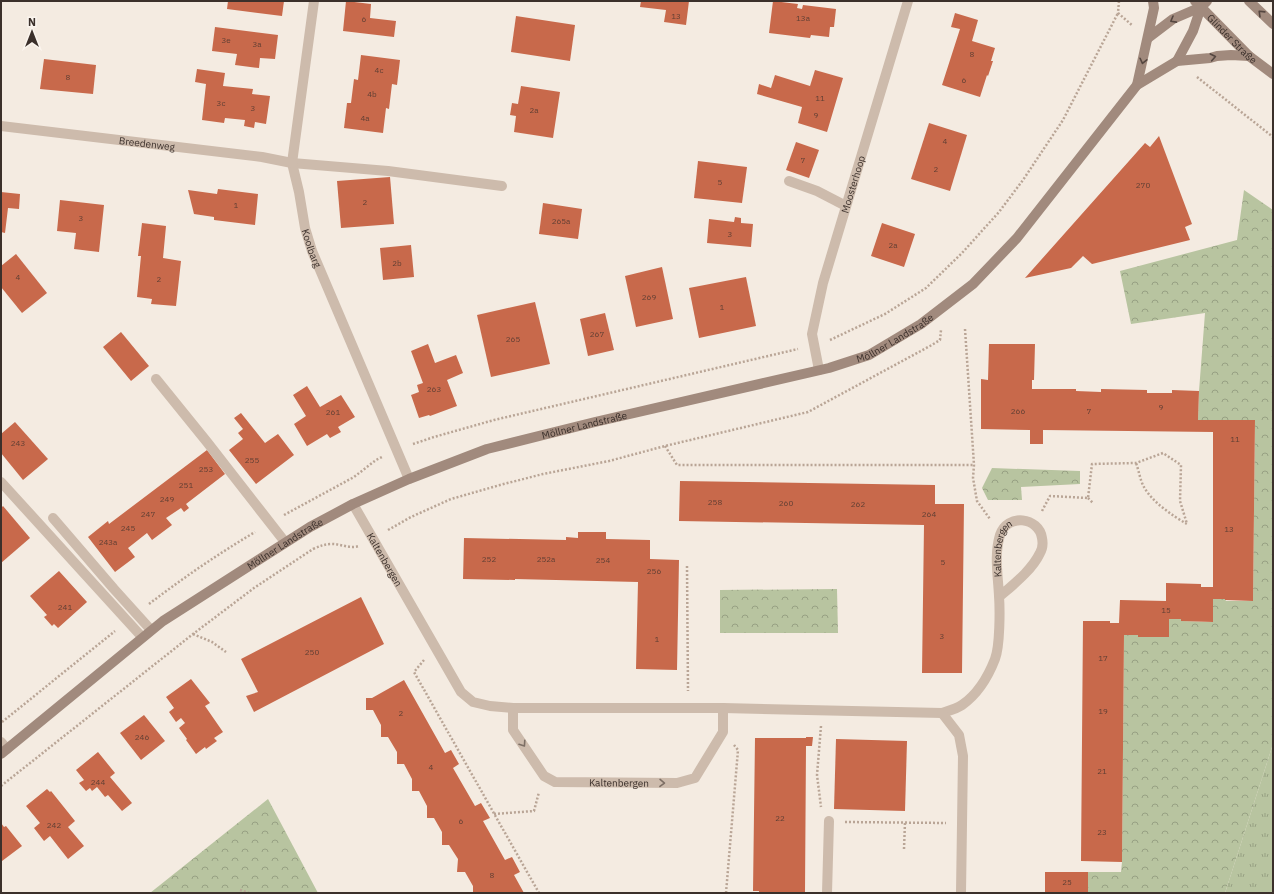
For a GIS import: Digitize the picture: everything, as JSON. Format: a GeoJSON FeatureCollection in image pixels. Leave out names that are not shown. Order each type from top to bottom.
{"type":"FeatureCollection","features":[{"type":"Feature","properties":{"kind":"street","name":"Koolbarg"},"geometry":{"type":"LineString","coordinates":[[314,1],[292,164],[299,192],[305,228],[312,251],[409,479]]}},
{"type":"Feature","properties":{"kind":"street","name":"Moosterhoop"},"geometry":{"type":"LineString","coordinates":[[819,370],[812,334],[823,283],[908,1]]}},
{"type":"Feature","properties":{"kind":"street","name":"Möllner Landstraße"},"geometry":{"type":"LineString","coordinates":[[1137,85],[1154,8],[1153,1]]}},
{"type":"Feature","properties":{"kind":"street"},"geometry":{"type":"LineString","coordinates":[[1249,1],[1273,24]]}},
{"type":"Feature","properties":{"kind":"street"},"geometry":{"type":"LineString","coordinates":[[1148,38],[1173,20],[1201,3]]}},
{"type":"Feature","properties":{"kind":"street"},"geometry":{"type":"LineString","coordinates":[[1177,61],[1193,31],[1201,3]]}},
{"type":"Feature","properties":{"kind":"street","name":"Glinder Straße"},"geometry":{"type":"LineString","coordinates":[[1201,3],[1249,56],[1273,74]]}},
{"type":"Feature","properties":{"kind":"street","name":"Möllner Landstraße"},"geometry":{"type":"LineString","coordinates":[[3,748],[142,637],[176,612],[285,542],[353,504],[409,479],[486,450],[595,422],[819,370],[869,354],[921,324],[973,284],[1017,238],[1137,85],[1177,61],[1217,56],[1249,56]]}},
{"type":"Feature","properties":{"kind":"street","name":"Breedenweg"},"geometry":{"type":"LineString","coordinates":[[1,126],[262,157],[292,164],[388,171],[502,186]]}},
{"type":"Feature","properties":{"kind":"street"},"geometry":{"type":"LineString","coordinates":[[789,181],[817,190],[846,206]]}},
{"type":"Feature","properties":{"kind":"street"},"geometry":{"type":"LineString","coordinates":[[156,379],[285,542]]}},
{"type":"Feature","properties":{"kind":"street"},"geometry":{"type":"LineString","coordinates":[[1,482],[142,637]]}},
{"type":"Feature","properties":{"kind":"street","name":"Kaltenbergen"},"geometry":{"type":"LineString","coordinates":[[353,504],[461,692],[473,702],[490,706],[513,708],[723,708],[942,713],[961,706],[975,694],[987,677],[996,658],[1000,597],[997,558],[1000,534],[1005,526],[1014,520],[1027,520],[1035,526],[1042,535],[1043,545],[1041,553],[1018,581],[1000,597]]}},
{"type":"Feature","properties":{"kind":"street"},"geometry":{"type":"LineString","coordinates":[[53,518],[151,630]]}},
{"type":"Feature","properties":{"kind":"street"},"geometry":{"type":"LineString","coordinates":[[513,708],[513,730],[544,776]]}},
{"type":"Feature","properties":{"kind":"street"},"geometry":{"type":"LineString","coordinates":[[723,708],[723,732]]}},
{"type":"Feature","properties":{"kind":"street"},"geometry":{"type":"LineString","coordinates":[[942,713],[959,735],[964,756],[961,893]]}},
{"type":"Feature","properties":{"kind":"street","name":"Kaltenbergen"},"geometry":{"type":"LineString","coordinates":[[544,776],[556,782],[677,783],[695,778],[723,732]]}},
{"type":"Feature","properties":{"kind":"street"},"geometry":{"type":"LineString","coordinates":[[827,893],[829,821]]}},
{"type":"Feature","properties":{"kind":"path"},"geometry":{"type":"LineString","coordinates":[[137,613],[210,560],[270,523],[354,477],[376,460],[396,451],[434,436],[494,420],[814,346],[840,336],[885,314],[926,288],[962,253],[999,212],[1063,120],[1118,13],[1119,1]]}},
{"type":"Feature","properties":{"kind":"path"},"geometry":{"type":"LineString","coordinates":[[1118,13],[1138,30]]}},
{"type":"Feature","properties":{"kind":"path"},"geometry":{"type":"LineString","coordinates":[[1194,75],[1273,137]]}},
{"type":"Feature","properties":{"kind":"path"},"geometry":{"type":"LineString","coordinates":[[386,531],[411,517],[451,499],[543,474],[609,461],[808,412],[940,340],[942,307]]}},
{"type":"Feature","properties":{"kind":"path"},"geometry":{"type":"LineString","coordinates":[[965,329],[974,465],[973,478],[977,501],[1000,534]]}},
{"type":"Feature","properties":{"kind":"path"},"geometry":{"type":"LineString","coordinates":[[665,446],[677,465],[974,465]]}},
{"type":"Feature","properties":{"kind":"path"},"geometry":{"type":"LineString","coordinates":[[1088,498],[1092,464],[1136,463],[1163,453],[1181,465],[1180,501],[1187,524],[1177,518],[1151,497],[1143,487],[1136,463]]}},
{"type":"Feature","properties":{"kind":"path"},"geometry":{"type":"LineString","coordinates":[[1035,526],[1050,496],[1088,498],[1093,503]]}},
{"type":"Feature","properties":{"kind":"path"},"geometry":{"type":"LineString","coordinates":[[1,786],[193,634],[254,588],[324,544],[333,544],[350,548],[357,548],[360,546]]}},
{"type":"Feature","properties":{"kind":"path"},"geometry":{"type":"LineString","coordinates":[[687,566],[688,708]]}},
{"type":"Feature","properties":{"kind":"path"},"geometry":{"type":"LineString","coordinates":[[2,722],[127,621]]}},
{"type":"Feature","properties":{"kind":"path"},"geometry":{"type":"LineString","coordinates":[[193,634],[212,642],[226,652]]}},
{"type":"Feature","properties":{"kind":"path"},"geometry":{"type":"LineString","coordinates":[[436,649],[414,672],[539,893]]}},
{"type":"Feature","properties":{"kind":"path"},"geometry":{"type":"LineString","coordinates":[[822,710],[817,775],[823,821],[962,823]]}},
{"type":"Feature","properties":{"kind":"path"},"geometry":{"type":"LineString","coordinates":[[723,732],[738,750],[726,893]]}},
{"type":"Feature","properties":{"kind":"path"},"geometry":{"type":"LineString","coordinates":[[494,814],[534,811],[544,776]]}},
{"type":"Feature","properties":{"kind":"path"},"geometry":{"type":"LineString","coordinates":[[904,849],[905,822]]}},
{"type":"Feature","properties":{"kind":"path"},"geometry":{"type":"LineString","coordinates":[[240,890],[249,893]]}},
{"type":"Feature","properties":{"kind":"green space"},"geometry":{"type":"Polygon","coordinates":[[[1244,190],[1273,210],[1273,744],[1225,893],[1088,893],[1088,872],[1121,872],[1124,635],[1138,635],[1138,637],[1169,637],[1169,619],[1212,622],[1213,599],[1225,599],[1226,601],[1253,601],[1255,420],[1198,420],[1205,313],[1131,324],[1120,271],[1237,240],[1244,190]]]}},
{"type":"Feature","properties":{"kind":"green space"},"geometry":{"type":"Polygon","coordinates":[[[992,468],[1080,471],[1080,484],[1021,487],[1022,500],[988,500],[982,488],[992,468]]]}},
{"type":"Feature","properties":{"kind":"green space"},"geometry":{"type":"Polygon","coordinates":[[[837,589],[838,633],[720,633],[720,590],[837,589]]]}},
{"type":"Feature","properties":{"kind":"green space"},"geometry":{"type":"Polygon","coordinates":[[[1273,744],[1273,893],[1225,893],[1273,744]]]}},
{"type":"Feature","properties":{"kind":"green space"},"geometry":{"type":"Polygon","coordinates":[[[268,799],[318,893],[150,893],[268,799]]]}},
{"type":"Feature","properties":{"kind":"building"},"geometry":{"type":"Polygon","coordinates":[[[228,1],[284,1],[282,16],[227,9],[228,1]]]}},
{"type":"Feature","properties":{"kind":"building"},"geometry":{"type":"Polygon","coordinates":[[[346,1],[371,4],[370,18],[396,21],[394,37],[343,31],[346,1]]]}},
{"type":"Feature","properties":{"kind":"building"},"geometry":{"type":"Polygon","coordinates":[[[641,1],[689,1],[686,25],[664,22],[666,10],[640,7],[641,1]]]}},
{"type":"Feature","properties":{"kind":"building"},"geometry":{"type":"Polygon","coordinates":[[[773,1],[798,4],[797,8],[802,9],[803,5],[836,9],[834,27],[830,27],[829,37],[811,35],[810,38],[769,33],[773,1]]]}},
{"type":"Feature","properties":{"kind":"building"},"geometry":{"type":"Polygon","coordinates":[[[955,13],[978,20],[972,41],[995,48],[991,61],[993,61],[980,97],[942,85],[960,29],[951,27],[955,13]]]}},
{"type":"Feature","properties":{"kind":"building"},"geometry":{"type":"Polygon","coordinates":[[[516,16],[575,25],[570,61],[511,52],[516,16]]]}},
{"type":"Feature","properties":{"kind":"building"},"geometry":{"type":"Polygon","coordinates":[[[215,27],[278,35],[275,59],[260,58],[259,68],[235,65],[237,54],[212,51],[215,27]]]}},
{"type":"Feature","properties":{"kind":"building"},"geometry":{"type":"Polygon","coordinates":[[[361,55],[400,60],[397,85],[392,84],[389,109],[386,108],[383,133],[344,128],[347,103],[351,103],[354,79],[358,80],[361,55]]]}},
{"type":"Feature","properties":{"kind":"building"},"geometry":{"type":"Polygon","coordinates":[[[44,59],[96,65],[93,94],[40,89],[44,59]]]}},
{"type":"Feature","properties":{"kind":"building"},"geometry":{"type":"Polygon","coordinates":[[[197,69],[225,73],[223,86],[253,89],[252,94],[270,96],[266,124],[255,122],[254,128],[244,126],[245,120],[225,118],[224,123],[202,120],[206,84],[195,82],[197,69]]]}},
{"type":"Feature","properties":{"kind":"building"},"geometry":{"type":"Polygon","coordinates":[[[815,70],[843,78],[827,132],[798,123],[802,107],[757,94],[759,84],[771,88],[775,75],[810,86],[815,70]]]}},
{"type":"Feature","properties":{"kind":"building"},"geometry":{"type":"Polygon","coordinates":[[[521,86],[560,92],[553,138],[514,132],[516,116],[510,115],[512,103],[518,104],[521,86]]]}},
{"type":"Feature","properties":{"kind":"building"},"geometry":{"type":"Polygon","coordinates":[[[929,123],[967,135],[950,191],[911,179],[929,123]]]}},
{"type":"Feature","properties":{"kind":"building"},"geometry":{"type":"Polygon","coordinates":[[[1159,136],[1192,224],[1185,227],[1190,240],[1092,264],[1083,256],[1071,268],[1025,278],[1145,143],[1150,147],[1159,136]]]}},
{"type":"Feature","properties":{"kind":"building"},"geometry":{"type":"Polygon","coordinates":[[[796,142],[819,150],[809,178],[786,170],[796,142]]]}},
{"type":"Feature","properties":{"kind":"building"},"geometry":{"type":"Polygon","coordinates":[[[698,161],[747,167],[742,203],[694,198],[698,161]]]}},
{"type":"Feature","properties":{"kind":"building"},"geometry":{"type":"Polygon","coordinates":[[[390,177],[394,224],[341,228],[337,181],[390,177]]]}},
{"type":"Feature","properties":{"kind":"building"},"geometry":{"type":"Polygon","coordinates":[[[218,189],[258,194],[255,225],[214,220],[214,217],[194,214],[188,190],[217,194],[218,189]]]}},
{"type":"Feature","properties":{"kind":"building"},"geometry":{"type":"Polygon","coordinates":[[[1,192],[20,194],[19,209],[8,208],[5,233],[1,232],[1,192]]]}},
{"type":"Feature","properties":{"kind":"building"},"geometry":{"type":"Polygon","coordinates":[[[60,200],[104,205],[99,252],[74,249],[76,233],[57,231],[60,200]]]}},
{"type":"Feature","properties":{"kind":"building"},"geometry":{"type":"Polygon","coordinates":[[[543,203],[582,209],[578,239],[539,234],[543,203]]]}},
{"type":"Feature","properties":{"kind":"building"},"geometry":{"type":"Polygon","coordinates":[[[735,217],[741,218],[741,223],[753,224],[751,247],[707,243],[709,219],[734,222],[735,217]]]}},
{"type":"Feature","properties":{"kind":"building"},"geometry":{"type":"Polygon","coordinates":[[[142,223],[166,226],[163,258],[181,261],[176,306],[151,304],[152,299],[137,297],[141,256],[138,256],[142,223]]]}},
{"type":"Feature","properties":{"kind":"building"},"geometry":{"type":"Polygon","coordinates":[[[882,223],[915,234],[904,267],[871,256],[882,223]]]}},
{"type":"Feature","properties":{"kind":"building"},"geometry":{"type":"Polygon","coordinates":[[[411,245],[414,277],[383,280],[380,248],[411,245]]]}},
{"type":"Feature","properties":{"kind":"building"},"geometry":{"type":"Polygon","coordinates":[[[16,254],[47,293],[22,313],[1,287],[1,266],[16,254]]]}},
{"type":"Feature","properties":{"kind":"building"},"geometry":{"type":"Polygon","coordinates":[[[662,267],[673,319],[636,327],[625,276],[662,267]]]}},
{"type":"Feature","properties":{"kind":"building"},"geometry":{"type":"Polygon","coordinates":[[[746,277],[756,326],[699,338],[689,288],[746,277]]]}},
{"type":"Feature","properties":{"kind":"building"},"geometry":{"type":"Polygon","coordinates":[[[535,302],[550,364],[491,377],[477,315],[535,302]]]}},
{"type":"Feature","properties":{"kind":"building"},"geometry":{"type":"Polygon","coordinates":[[[605,313],[614,350],[588,356],[580,319],[605,313]]]}},
{"type":"Feature","properties":{"kind":"building"},"geometry":{"type":"Polygon","coordinates":[[[121,332],[149,366],[131,381],[103,347],[121,332]]]}},
{"type":"Feature","properties":{"kind":"building"},"geometry":{"type":"Polygon","coordinates":[[[428,344],[435,363],[456,355],[463,373],[447,380],[457,406],[430,416],[419,418],[411,395],[419,392],[417,385],[423,383],[411,351],[428,344]]]}},
{"type":"Feature","properties":{"kind":"building"},"geometry":{"type":"Polygon","coordinates":[[[989,344],[1035,344],[1034,380],[1032,380],[1032,389],[1076,389],[1076,391],[1101,392],[1101,389],[1147,390],[1147,393],[1172,393],[1172,390],[1199,391],[1198,420],[1255,420],[1253,601],[1213,599],[1213,622],[1169,619],[1169,637],[1138,637],[1138,635],[1124,635],[1122,862],[1081,861],[1083,621],[1110,621],[1110,623],[1119,623],[1120,600],[1166,601],[1166,583],[1201,584],[1201,587],[1213,587],[1213,432],[1043,430],[1043,444],[1030,444],[1030,430],[981,429],[981,379],[988,380],[989,344]]]}},
{"type":"Feature","properties":{"kind":"building"},"geometry":{"type":"Polygon","coordinates":[[[307,386],[320,407],[341,395],[355,417],[338,427],[341,432],[330,438],[327,434],[307,446],[294,424],[306,416],[293,395],[307,386]]]}},
{"type":"Feature","properties":{"kind":"building"},"geometry":{"type":"Polygon","coordinates":[[[241,413],[265,443],[278,434],[294,455],[256,484],[229,450],[243,439],[238,433],[243,429],[234,418],[241,413]]]}},
{"type":"Feature","properties":{"kind":"building"},"geometry":{"type":"Polygon","coordinates":[[[15,422],[48,459],[23,480],[1,453],[1,434],[15,422]]]}},
{"type":"Feature","properties":{"kind":"building"},"geometry":{"type":"Polygon","coordinates":[[[207,450],[225,474],[186,504],[189,508],[184,512],[181,508],[166,518],[172,525],[152,540],[147,533],[128,548],[135,557],[115,572],[88,537],[108,521],[109,524],[207,450]]]}},
{"type":"Feature","properties":{"kind":"building"},"geometry":{"type":"Polygon","coordinates":[[[680,481],[935,485],[935,504],[964,504],[962,673],[922,673],[924,525],[679,521],[680,481]]]}},
{"type":"Feature","properties":{"kind":"building"},"geometry":{"type":"Polygon","coordinates":[[[3,506],[30,538],[1,563],[1,508],[3,506]]]}},
{"type":"Feature","properties":{"kind":"building"},"geometry":{"type":"Polygon","coordinates":[[[578,532],[606,532],[606,539],[650,540],[650,559],[679,560],[677,670],[636,669],[638,582],[463,579],[464,538],[566,540],[566,537],[578,538],[578,532]]]}},
{"type":"Feature","properties":{"kind":"building"},"geometry":{"type":"Polygon","coordinates":[[[59,571],[87,602],[58,628],[54,624],[52,626],[44,617],[47,615],[30,596],[59,571]]]}},
{"type":"Feature","properties":{"kind":"building"},"geometry":{"type":"Polygon","coordinates":[[[361,597],[384,644],[254,712],[246,696],[258,692],[241,659],[361,597]]]}},
{"type":"Feature","properties":{"kind":"building"},"geometry":{"type":"Polygon","coordinates":[[[191,679],[210,703],[205,706],[223,732],[214,738],[217,741],[206,749],[205,747],[196,754],[179,728],[185,723],[181,718],[176,722],[169,712],[174,708],[166,697],[191,679]]]}},
{"type":"Feature","properties":{"kind":"building"},"geometry":{"type":"Polygon","coordinates":[[[404,680],[445,753],[451,750],[459,764],[453,768],[475,806],[481,803],[490,818],[483,821],[505,860],[512,857],[520,872],[514,875],[524,893],[473,893],[473,886],[465,872],[457,872],[458,859],[449,845],[442,845],[442,832],[434,818],[427,818],[427,806],[419,791],[412,791],[412,779],[404,764],[397,764],[397,752],[388,737],[381,737],[381,725],[373,710],[366,710],[366,698],[372,698],[404,680]]]}},
{"type":"Feature","properties":{"kind":"building"},"geometry":{"type":"Polygon","coordinates":[[[144,715],[165,741],[141,760],[120,733],[144,715]]]}},
{"type":"Feature","properties":{"kind":"building"},"geometry":{"type":"Polygon","coordinates":[[[813,737],[812,746],[806,746],[805,892],[759,893],[759,891],[753,891],[755,738],[813,737]]]}},
{"type":"Feature","properties":{"kind":"building"},"geometry":{"type":"Polygon","coordinates":[[[836,739],[907,741],[905,811],[834,809],[836,739]]]}},
{"type":"Feature","properties":{"kind":"building"},"geometry":{"type":"Polygon","coordinates":[[[98,752],[115,773],[110,777],[132,803],[122,811],[108,795],[105,797],[97,787],[92,791],[90,788],[86,791],[79,783],[84,780],[76,770],[98,752]]]}},
{"type":"Feature","properties":{"kind":"building"},"geometry":{"type":"Polygon","coordinates":[[[47,789],[50,792],[51,791],[75,821],[68,827],[84,846],[68,859],[50,836],[44,841],[34,828],[40,823],[26,806],[47,789]]]}},
{"type":"Feature","properties":{"kind":"building"},"geometry":{"type":"Polygon","coordinates":[[[1,823],[4,827],[6,826],[22,846],[2,861],[1,860],[1,823]]]}},
{"type":"Feature","properties":{"kind":"building"},"geometry":{"type":"Polygon","coordinates":[[[1045,872],[1088,872],[1088,893],[1045,893],[1045,872]]]}}]}
